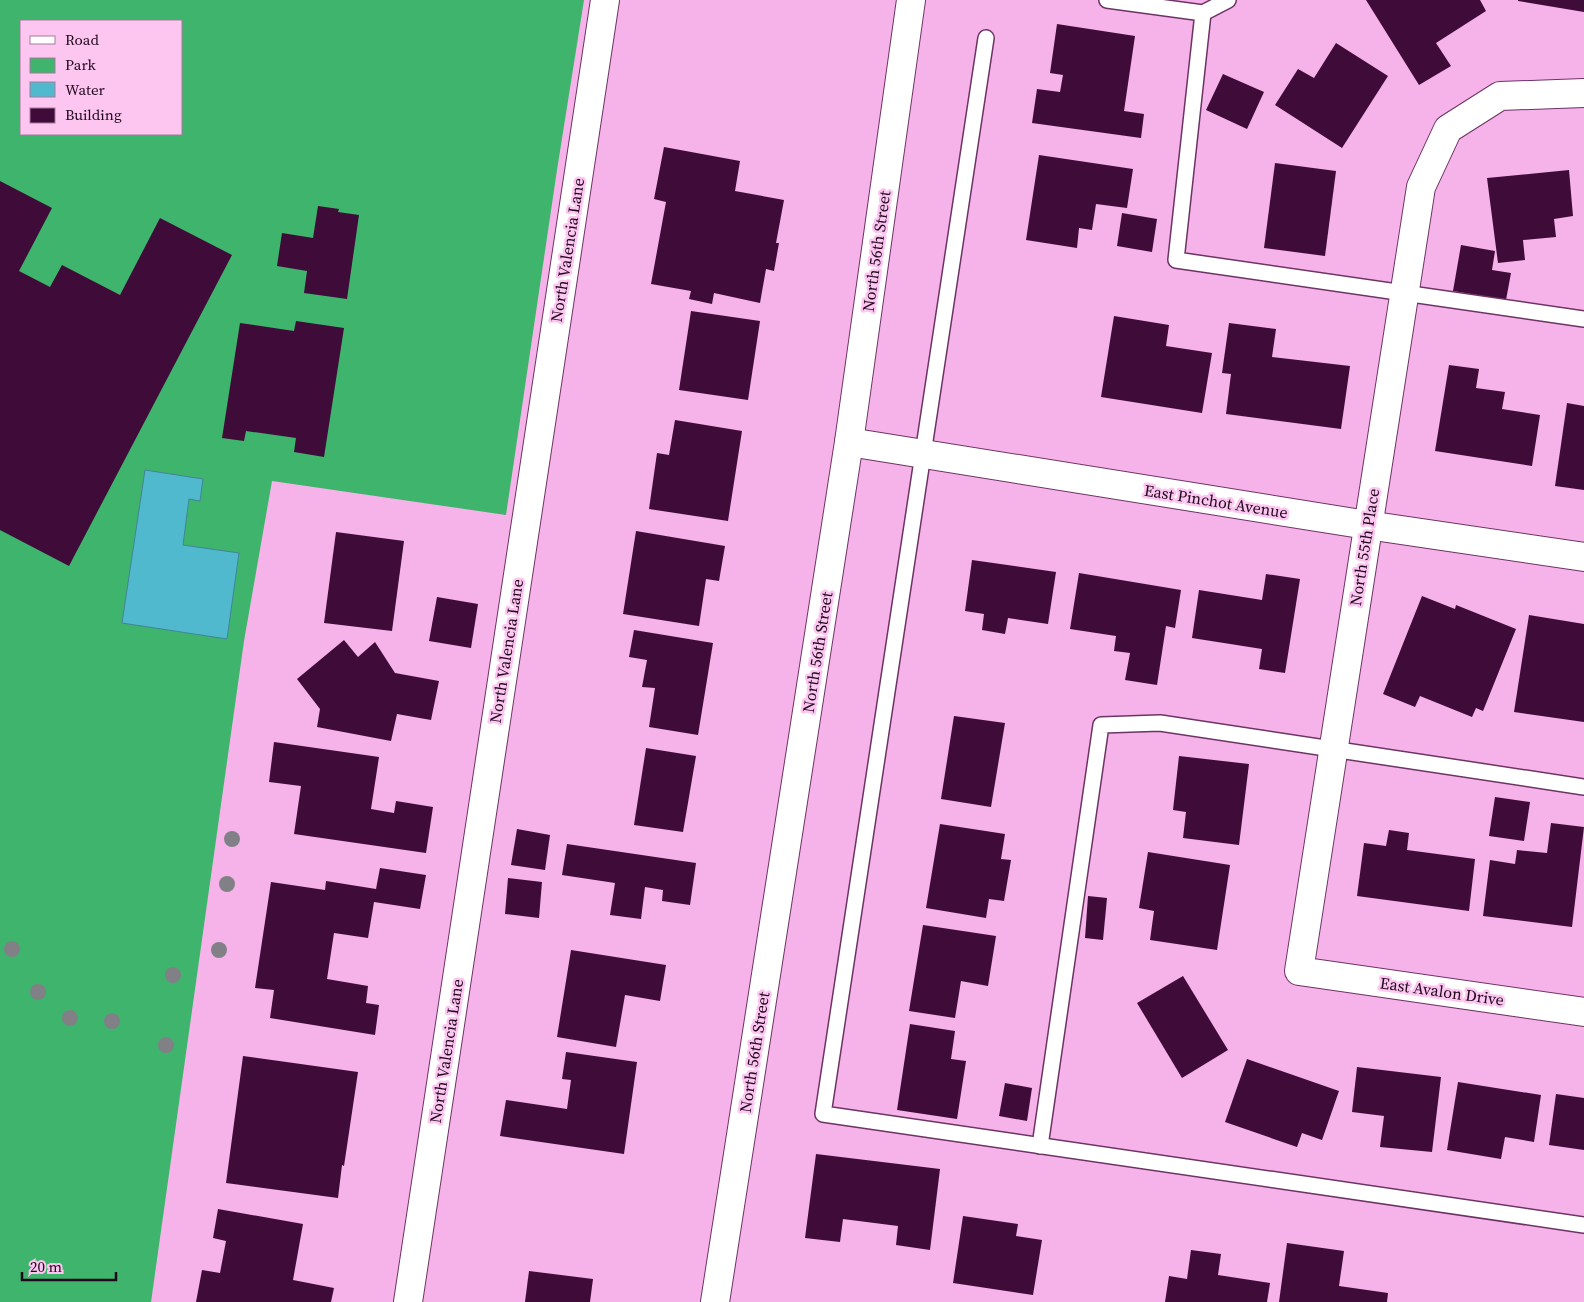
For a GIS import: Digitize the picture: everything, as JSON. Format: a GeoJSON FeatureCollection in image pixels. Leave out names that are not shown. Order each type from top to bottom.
{"type":"FeatureCollection","features":[{"type":"Feature","properties":{"kind":"street","name":"North Valencia Lane"},"geometry":{"type":"LineString","coordinates":[[408,1302],[605,0]]}},
{"type":"Feature","properties":{"kind":"street","name":"North 56th Street"},"geometry":{"type":"LineString","coordinates":[[715,1302],[849,442],[911,0]]}},
{"type":"Feature","properties":{"kind":"street","name":"North 55th Place"},"geometry":{"type":"LineString","coordinates":[[1299,971],[1421,187],[1448,129],[1500,96],[1584,93]]}},
{"type":"Feature","properties":{"kind":"street","name":"East Pinchot Avenue"},"geometry":{"type":"LineString","coordinates":[[849,442],[1367,525],[1584,557]]}},
{"type":"Feature","properties":{"kind":"street","name":"East Avalon Drive"},"geometry":{"type":"LineString","coordinates":[[1299,971],[1584,1012]]}},
{"type":"Feature","properties":{"kind":"lane"},"geometry":{"type":"LineString","coordinates":[[1107,0],[1203,14],[1228,0]]}},
{"type":"Feature","properties":{"kind":"lane"},"geometry":{"type":"LineString","coordinates":[[1203,14],[1176,260],[1584,319]]}},
{"type":"Feature","properties":{"kind":"lane"},"geometry":{"type":"LineString","coordinates":[[986,38],[823,1114],[1584,1225]]}},
{"type":"Feature","properties":{"kind":"lane"},"geometry":{"type":"LineString","coordinates":[[1040,1146],[1101,725],[1160,723],[1584,787]]}},
{"type":"Feature","properties":{"kind":"green space"},"geometry":{"type":"Polygon","coordinates":[[[0,0],[584,0],[506,515],[272,481],[244,641],[151,1302],[0,1302],[0,0]]]}},
{"type":"Feature","properties":{"kind":"water"},"geometry":{"type":"Polygon","coordinates":[[[145,470],[203,479],[200,501],[189,499],[183,545],[239,553],[227,639],[122,623],[145,470]]]}},
{"type":"Feature","properties":{"kind":"building"},"geometry":{"type":"Polygon","coordinates":[[[1366,0],[1480,0],[1486,11],[1436,43],[1451,66],[1419,85],[1366,0]]]}},
{"type":"Feature","properties":{"kind":"building"},"geometry":{"type":"Polygon","coordinates":[[[1584,0],[1584,12],[1518,1],[1584,0]]]}},
{"type":"Feature","properties":{"kind":"building"},"geometry":{"type":"Polygon","coordinates":[[[1057,24],[1135,36],[1124,111],[1144,114],[1141,138],[1032,123],[1037,89],[1060,92],[1063,75],[1050,73],[1057,24]]]}},
{"type":"Feature","properties":{"kind":"building"},"geometry":{"type":"Polygon","coordinates":[[[1336,43],[1388,76],[1342,148],[1275,105],[1298,69],[1314,78],[1336,43]]]}},
{"type":"Feature","properties":{"kind":"building"},"geometry":{"type":"Polygon","coordinates":[[[1223,74],[1264,92],[1247,129],[1206,110],[1223,74]]]}},
{"type":"Feature","properties":{"kind":"building"},"geometry":{"type":"Polygon","coordinates":[[[664,147],[740,161],[735,191],[784,200],[776,243],[779,243],[774,271],[766,269],[760,303],[714,293],[712,304],[689,299],[691,291],[651,284],[666,202],[654,199],[664,147]]]}},
{"type":"Feature","properties":{"kind":"building"},"geometry":{"type":"Polygon","coordinates":[[[1039,155],[1133,169],[1127,208],[1096,204],[1092,230],[1079,228],[1077,248],[1026,240],[1039,155]]]}},
{"type":"Feature","properties":{"kind":"building"},"geometry":{"type":"Polygon","coordinates":[[[1275,163],[1336,171],[1325,256],[1264,248],[1275,163]]]}},
{"type":"Feature","properties":{"kind":"building"},"geometry":{"type":"Polygon","coordinates":[[[1569,170],[1573,216],[1554,219],[1556,237],[1523,240],[1525,260],[1498,263],[1487,178],[1569,170]]]}},
{"type":"Feature","properties":{"kind":"building"},"geometry":{"type":"Polygon","coordinates":[[[0,181],[52,208],[19,271],[50,287],[62,265],[120,295],[160,218],[232,255],[69,566],[0,530],[0,181]]]}},
{"type":"Feature","properties":{"kind":"building"},"geometry":{"type":"Polygon","coordinates":[[[318,206],[339,209],[338,212],[359,215],[347,299],[304,293],[307,271],[277,266],[282,233],[313,238],[318,206]]]}},
{"type":"Feature","properties":{"kind":"building"},"geometry":{"type":"Polygon","coordinates":[[[1122,213],[1157,219],[1152,252],[1117,246],[1122,213]]]}},
{"type":"Feature","properties":{"kind":"building"},"geometry":{"type":"Polygon","coordinates":[[[1461,245],[1495,251],[1492,270],[1511,273],[1506,300],[1453,291],[1461,245]]]}},
{"type":"Feature","properties":{"kind":"building"},"geometry":{"type":"Polygon","coordinates":[[[691,311],[760,321],[748,400],[679,390],[691,311]]]}},
{"type":"Feature","properties":{"kind":"building"},"geometry":{"type":"Polygon","coordinates":[[[1114,316],[1169,325],[1166,346],[1212,353],[1202,413],[1101,397],[1114,316]]]}},
{"type":"Feature","properties":{"kind":"building"},"geometry":{"type":"Polygon","coordinates":[[[296,321],[344,328],[324,457],[294,452],[296,438],[246,431],[244,441],[222,438],[240,323],[294,331],[296,321]]]}},
{"type":"Feature","properties":{"kind":"building"},"geometry":{"type":"Polygon","coordinates":[[[1229,323],[1276,329],[1272,357],[1350,366],[1341,429],[1226,414],[1231,374],[1222,373],[1229,323]]]}},
{"type":"Feature","properties":{"kind":"building"},"geometry":{"type":"Polygon","coordinates":[[[1449,365],[1479,369],[1476,388],[1505,392],[1502,409],[1540,415],[1532,466],[1435,451],[1449,365]]]}},
{"type":"Feature","properties":{"kind":"building"},"geometry":{"type":"Polygon","coordinates":[[[1567,403],[1584,406],[1584,490],[1555,486],[1567,403]]]}},
{"type":"Feature","properties":{"kind":"building"},"geometry":{"type":"Polygon","coordinates":[[[675,420],[742,431],[728,521],[649,509],[657,453],[669,455],[675,420]]]}},
{"type":"Feature","properties":{"kind":"building"},"geometry":{"type":"Polygon","coordinates":[[[636,531],[725,546],[719,581],[706,579],[699,626],[623,614],[636,531]]]}},
{"type":"Feature","properties":{"kind":"building"},"geometry":{"type":"Polygon","coordinates":[[[336,532],[404,541],[392,631],[324,623],[336,532]]]}},
{"type":"Feature","properties":{"kind":"building"},"geometry":{"type":"Polygon","coordinates":[[[972,560],[1056,572],[1048,624],[1008,618],[1005,634],[982,630],[984,614],[965,611],[972,560]]]}},
{"type":"Feature","properties":{"kind":"building"},"geometry":{"type":"Polygon","coordinates":[[[1079,573],[1181,590],[1175,628],[1166,626],[1157,685],[1125,680],[1130,653],[1114,651],[1116,636],[1070,629],[1079,573]]]}},
{"type":"Feature","properties":{"kind":"building"},"geometry":{"type":"Polygon","coordinates":[[[1266,574],[1300,579],[1285,673],[1259,669],[1262,649],[1192,638],[1199,590],[1262,600],[1266,574]]]}},
{"type":"Feature","properties":{"kind":"building"},"geometry":{"type":"Polygon","coordinates":[[[1422,596],[1455,609],[1456,605],[1516,629],[1483,711],[1476,708],[1472,717],[1420,696],[1415,707],[1383,694],[1422,596]]]}},
{"type":"Feature","properties":{"kind":"building"},"geometry":{"type":"Polygon","coordinates":[[[437,597],[478,604],[471,648],[429,641],[437,597]]]}},
{"type":"Feature","properties":{"kind":"building"},"geometry":{"type":"Polygon","coordinates":[[[1529,615],[1584,624],[1584,722],[1514,712],[1529,615]]]}},
{"type":"Feature","properties":{"kind":"building"},"geometry":{"type":"Polygon","coordinates":[[[634,630],[713,643],[698,735],[649,727],[655,688],[642,687],[647,660],[629,657],[634,630]]]}},
{"type":"Feature","properties":{"kind":"building"},"geometry":{"type":"Polygon","coordinates":[[[344,640],[358,657],[375,642],[395,673],[439,681],[431,720],[397,714],[391,741],[317,727],[320,709],[297,679],[344,640]]]}},
{"type":"Feature","properties":{"kind":"building"},"geometry":{"type":"Polygon","coordinates":[[[954,716],[1005,723],[991,807],[941,799],[954,716]]]}},
{"type":"Feature","properties":{"kind":"building"},"geometry":{"type":"Polygon","coordinates":[[[274,742],[379,757],[371,809],[394,813],[396,801],[433,807],[426,853],[294,834],[301,786],[269,782],[274,742]]]}},
{"type":"Feature","properties":{"kind":"building"},"geometry":{"type":"Polygon","coordinates":[[[646,748],[696,756],[683,832],[634,825],[646,748]]]}},
{"type":"Feature","properties":{"kind":"building"},"geometry":{"type":"Polygon","coordinates":[[[1179,756],[1249,764],[1239,845],[1183,838],[1186,812],[1173,810],[1179,756]]]}},
{"type":"Feature","properties":{"kind":"building"},"geometry":{"type":"Polygon","coordinates":[[[1495,797],[1530,802],[1524,841],[1489,836],[1495,797]]]}},
{"type":"Feature","properties":{"kind":"building"},"geometry":{"type":"Polygon","coordinates":[[[1551,823],[1584,827],[1572,927],[1483,916],[1490,860],[1515,864],[1517,850],[1547,853],[1551,823]]]}},
{"type":"Feature","properties":{"kind":"building"},"geometry":{"type":"Polygon","coordinates":[[[940,824],[1005,834],[1001,859],[1011,860],[1004,901],[989,899],[986,918],[926,908],[940,824]]]}},
{"type":"Feature","properties":{"kind":"building"},"geometry":{"type":"Polygon","coordinates":[[[517,829],[550,835],[545,870],[511,865],[517,829]]]}},
{"type":"Feature","properties":{"kind":"building"},"geometry":{"type":"Polygon","coordinates":[[[1389,830],[1409,833],[1407,850],[1475,859],[1469,911],[1357,896],[1364,843],[1386,846],[1389,830]]]}},
{"type":"Feature","properties":{"kind":"building"},"geometry":{"type":"Polygon","coordinates":[[[567,844],[696,863],[690,905],[662,901],[663,890],[645,887],[641,919],[610,915],[615,883],[562,875],[567,844]]]}},
{"type":"Feature","properties":{"kind":"building"},"geometry":{"type":"Polygon","coordinates":[[[1148,852],[1230,865],[1217,950],[1150,940],[1154,911],[1139,908],[1148,852]]]}},
{"type":"Feature","properties":{"kind":"building"},"geometry":{"type":"Polygon","coordinates":[[[380,868],[426,875],[420,909],[374,902],[368,938],[334,933],[327,979],[368,986],[366,1003],[379,1005],[375,1035],[270,1018],[274,990],[255,988],[271,882],[325,890],[326,881],[376,889],[380,868]]]}},
{"type":"Feature","properties":{"kind":"building"},"geometry":{"type":"Polygon","coordinates":[[[508,878],[542,882],[539,918],[505,914],[508,878]]]}},
{"type":"Feature","properties":{"kind":"building"},"geometry":{"type":"Polygon","coordinates":[[[1088,896],[1107,898],[1103,940],[1085,938],[1088,896]]]}},
{"type":"Feature","properties":{"kind":"building"},"geometry":{"type":"Polygon","coordinates":[[[923,925],[996,936],[988,986],[961,981],[955,1018],[909,1011],[923,925]]]}},
{"type":"Feature","properties":{"kind":"building"},"geometry":{"type":"Polygon","coordinates":[[[571,950],[666,965],[660,1001],[625,995],[616,1047],[557,1037],[571,950]]]}},
{"type":"Feature","properties":{"kind":"building"},"geometry":{"type":"Polygon","coordinates":[[[1183,976],[1228,1050],[1182,1078],[1137,1003],[1183,976]]]}},
{"type":"Feature","properties":{"kind":"building"},"geometry":{"type":"Polygon","coordinates":[[[910,1024],[955,1031],[951,1059],[966,1061],[957,1119],[897,1110],[910,1024]]]}},
{"type":"Feature","properties":{"kind":"building"},"geometry":{"type":"Polygon","coordinates":[[[566,1052],[637,1062],[624,1154],[500,1136],[506,1100],[567,1109],[571,1080],[562,1079],[566,1052]]]}},
{"type":"Feature","properties":{"kind":"building"},"geometry":{"type":"Polygon","coordinates":[[[243,1056],[358,1072],[338,1198],[226,1183],[243,1056]]]}},
{"type":"Feature","properties":{"kind":"building"},"geometry":{"type":"Polygon","coordinates":[[[1247,1059],[1339,1091],[1322,1140],[1302,1133],[1297,1147],[1225,1122],[1247,1059]]]}},
{"type":"Feature","properties":{"kind":"building"},"geometry":{"type":"Polygon","coordinates":[[[1357,1067],[1441,1077],[1432,1152],[1380,1147],[1384,1116],[1352,1112],[1357,1067]]]}},
{"type":"Feature","properties":{"kind":"building"},"geometry":{"type":"Polygon","coordinates":[[[1458,1082],[1541,1095],[1534,1142],[1505,1137],[1501,1159],[1447,1150],[1458,1082]]]}},
{"type":"Feature","properties":{"kind":"building"},"geometry":{"type":"Polygon","coordinates":[[[1005,1083],[1032,1088],[1027,1121],[999,1116],[1005,1083]]]}},
{"type":"Feature","properties":{"kind":"building"},"geometry":{"type":"Polygon","coordinates":[[[1556,1094],[1584,1098],[1584,1150],[1549,1145],[1556,1094]]]}},
{"type":"Feature","properties":{"kind":"building"},"geometry":{"type":"Polygon","coordinates":[[[816,1154],[940,1169],[930,1250],[896,1245],[898,1226],[843,1219],[840,1242],[805,1238],[816,1154]]]}},
{"type":"Feature","properties":{"kind":"building"},"geometry":{"type":"Polygon","coordinates":[[[218,1209],[303,1224],[293,1280],[334,1288],[331,1302],[196,1302],[202,1270],[220,1273],[226,1241],[213,1238],[218,1209]]]}},
{"type":"Feature","properties":{"kind":"building"},"geometry":{"type":"Polygon","coordinates":[[[963,1216],[1018,1224],[1016,1236],[1042,1240],[1033,1295],[953,1283],[963,1216]]]}},
{"type":"Feature","properties":{"kind":"building"},"geometry":{"type":"Polygon","coordinates":[[[1287,1243],[1344,1251],[1339,1286],[1388,1293],[1387,1302],[1279,1302],[1287,1243]]]}},
{"type":"Feature","properties":{"kind":"building"},"geometry":{"type":"Polygon","coordinates":[[[1191,1250],[1221,1254],[1218,1275],[1270,1283],[1267,1302],[1165,1302],[1169,1276],[1187,1279],[1191,1250]]]}},
{"type":"Feature","properties":{"kind":"building"},"geometry":{"type":"Polygon","coordinates":[[[529,1271],[593,1279],[590,1302],[525,1302],[529,1271]]]}}]}
